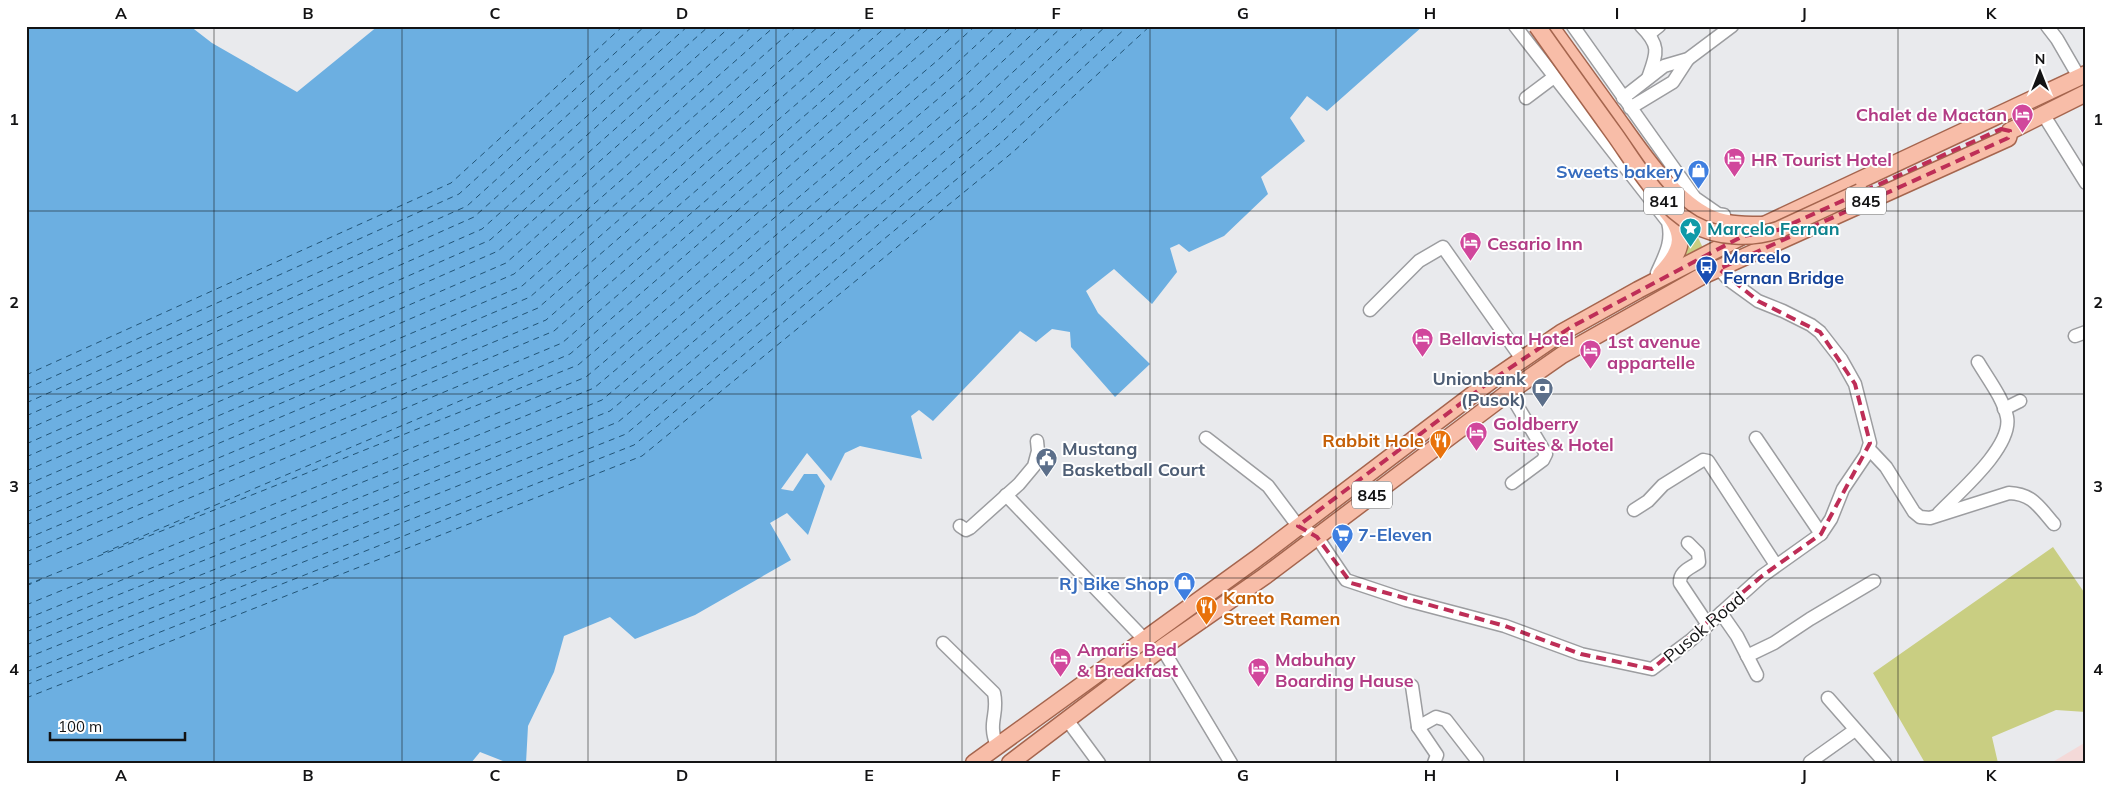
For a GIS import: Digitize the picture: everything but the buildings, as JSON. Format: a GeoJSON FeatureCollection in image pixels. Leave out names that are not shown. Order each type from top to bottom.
{"type":"FeatureCollection","features":[{"type":"Feature","properties":{"kind":"main road"},"geometry":{"type":"LineString","coordinates":[[1527,26],[1630,169],[1673,216],[1680,242],[1678,252],[1674,261],[1653,282]]}},
{"type":"Feature","properties":{"kind":"main road","name":"841"},"geometry":{"type":"LineString","coordinates":[[1537,26],[1661,197],[1692,223],[1704,229],[1737,236],[1766,234],[2001,130],[2010,130]]}},
{"type":"Feature","properties":{"kind":"main road","name":"841"},"geometry":{"type":"LineString","coordinates":[[1550,26],[1645,158],[1683,200],[1713,220],[1740,225],[1764,225]]}},
{"type":"Feature","properties":{"kind":"main road","name":"845"},"geometry":{"type":"LineString","coordinates":[[974,763],[1145,640],[1522,359],[1571,327],[1764,225],[2082,76]]}},
{"type":"Feature","properties":{"kind":"main road","name":"845"},"geometry":{"type":"LineString","coordinates":[[1010,763],[1068,721],[1162,648],[1265,576],[1509,392],[1582,343],[1702,276],[2008,138],[2010,130],[2086,93]]}},
{"type":"Feature","properties":{"kind":"main road"},"geometry":{"type":"LineString","coordinates":[[1683,200],[1699,224],[1704,237],[1706,254],[1702,276]]}},
{"type":"Feature","properties":{"kind":"main road"},"geometry":{"type":"LineString","coordinates":[[1571,327],[1582,343]]}},
{"type":"Feature","properties":{"kind":"street"},"geometry":{"type":"LineString","coordinates":[[1515,26],[1668,222],[1670,233],[1669,246],[1653,282]]}},
{"type":"Feature","properties":{"kind":"street"},"geometry":{"type":"LineString","coordinates":[[1573,26],[1695,198],[1718,214],[1743,219],[1767,216],[1811,203]]}},
{"type":"Feature","properties":{"kind":"street"},"geometry":{"type":"LineString","coordinates":[[1626,103],[1673,82],[1688,59],[1732,26]]}},
{"type":"Feature","properties":{"kind":"street"},"geometry":{"type":"LineString","coordinates":[[2047,26],[2082,76]]}},
{"type":"Feature","properties":{"kind":"street"},"geometry":{"type":"LineString","coordinates":[[1648,78],[1655,58],[1656,47],[1650,29]]}},
{"type":"Feature","properties":{"kind":"street"},"geometry":{"type":"LineString","coordinates":[[1626,103],[1648,78],[1664,66],[1688,59]]}},
{"type":"Feature","properties":{"kind":"street"},"geometry":{"type":"LineString","coordinates":[[1526,98],[1554,77]]}},
{"type":"Feature","properties":{"kind":"street"},"geometry":{"type":"LineString","coordinates":[[2043,114],[2086,183]]}},
{"type":"Feature","properties":{"kind":"street"},"geometry":{"type":"LineString","coordinates":[[1370,310],[1419,261],[1443,248],[1522,359]]}},
{"type":"Feature","properties":{"kind":"street"},"geometry":{"type":"LineString","coordinates":[[1718,269],[1729,280],[1758,301],[1783,311],[1811,325],[1820,332],[1841,359],[1855,384],[1870,443],[1869,449],[1886,467],[1914,512],[1920,517],[1930,518],[2009,493],[2022,493],[2034,501],[2054,524]]}},
{"type":"Feature","properties":{"kind":"street"},"geometry":{"type":"LineString","coordinates":[[1938,514],[1989,462],[2002,442],[2008,420],[2004,408],[1978,362]]}},
{"type":"Feature","properties":{"kind":"street"},"geometry":{"type":"LineString","coordinates":[[1509,392],[1546,454],[1543,460],[1512,483]]}},
{"type":"Feature","properties":{"kind":"street"},"geometry":{"type":"LineString","coordinates":[[2004,408],[2020,401]]}},
{"type":"Feature","properties":{"kind":"street","name":"Pusok Road"},"geometry":{"type":"LineString","coordinates":[[1206,438],[1268,486],[1298,526],[1317,537],[1346,580],[1406,600],[1505,626],[1581,654],[1652,669],[1664,662],[1708,625],[1762,576],[1821,534],[1831,519],[1843,489],[1869,449]]}},
{"type":"Feature","properties":{"kind":"street"},"geometry":{"type":"LineString","coordinates":[[1756,438],[1821,534]]}},
{"type":"Feature","properties":{"kind":"street"},"geometry":{"type":"LineString","coordinates":[[960,526],[966,530],[970,528],[1019,484],[1034,466],[1038,451],[1037,441]]}},
{"type":"Feature","properties":{"kind":"street"},"geometry":{"type":"LineString","coordinates":[[1634,510],[1648,501],[1663,485],[1703,460],[1708,460],[1776,566]]}},
{"type":"Feature","properties":{"kind":"street"},"geometry":{"type":"LineString","coordinates":[[1006,495],[1145,640]]}},
{"type":"Feature","properties":{"kind":"street"},"geometry":{"type":"LineString","coordinates":[[1688,543],[1698,553],[1699,562],[1683,573],[1680,583],[1708,625]]}},
{"type":"Feature","properties":{"kind":"street"},"geometry":{"type":"LineString","coordinates":[[1747,656],[1774,643],[1810,619],[1874,582]]}},
{"type":"Feature","properties":{"kind":"street"},"geometry":{"type":"LineString","coordinates":[[1721,614],[1737,636],[1757,674]]}},
{"type":"Feature","properties":{"kind":"street"},"geometry":{"type":"LineString","coordinates":[[943,643],[994,693],[997,705],[992,718],[992,733],[998,746]]}},
{"type":"Feature","properties":{"kind":"street"},"geometry":{"type":"LineString","coordinates":[[1162,648],[1231,763]]}},
{"type":"Feature","properties":{"kind":"street"},"geometry":{"type":"LineString","coordinates":[[1412,686],[1418,727],[1437,755],[1434,763]]}},
{"type":"Feature","properties":{"kind":"street"},"geometry":{"type":"LineString","coordinates":[[1828,698],[1885,763]]}},
{"type":"Feature","properties":{"kind":"street"},"geometry":{"type":"LineString","coordinates":[[1418,727],[1436,717],[1446,720],[1477,760]]}},
{"type":"Feature","properties":{"kind":"street"},"geometry":{"type":"LineString","coordinates":[[1068,721],[1099,763]]}},
{"type":"Feature","properties":{"kind":"street"},"geometry":{"type":"LineString","coordinates":[[1810,762],[1855,730]]}},
{"type":"Feature","properties":{"kind":"highlighted area"},"geometry":{"type":"Polygon","coordinates":[[[2001,129],[2010,131],[2008,138],[1719,269],[1758,301],[1820,332],[1855,384],[1870,443],[1821,534],[1762,576],[1652,669],[1581,654],[1505,626],[1351,583],[1317,537],[1298,526],[1492,380],[1571,327],[1743,236],[1778,230],[2001,129]]]}},
{"type":"Feature","properties":{"kind":"shaded area"},"geometry":{"type":"Polygon","coordinates":[[[2086,742],[2086,763],[2051,763],[2086,742]]]}},
{"type":"Feature","properties":{"kind":"green space"},"geometry":{"type":"Polygon","coordinates":[[[1684,226],[1696,233],[1702,246],[1700,256],[1676,267],[1684,226]]]}},
{"type":"Feature","properties":{"kind":"green space"},"geometry":{"type":"Polygon","coordinates":[[[2053,547],[2086,595],[2086,712],[2056,710],[1992,737],[1998,763],[1925,763],[1873,673],[2053,547]]]}},
{"type":"Feature","properties":{"kind":"water"},"geometry":{"type":"Polygon","coordinates":[[[26,26],[190,26],[212,43],[297,92],[378,26],[1423,26],[1327,111],[1307,96],[1290,118],[1305,141],[1261,177],[1268,194],[1224,236],[1189,252],[1179,244],[1170,248],[1177,272],[1152,304],[1114,269],[1086,291],[1098,313],[1150,364],[1115,397],[1071,347],[1070,332],[1052,329],[1036,342],[1020,331],[933,421],[919,410],[911,416],[922,459],[860,446],[845,453],[831,481],[807,453],[781,489],[793,491],[804,474],[817,474],[825,486],[808,535],[787,513],[770,523],[791,560],[695,615],[635,639],[610,617],[564,636],[554,672],[528,726],[526,763],[508,763],[480,752],[471,763],[26,763],[26,26]]]}},
{"type":"Feature","properties":{"kind":"ferry route"},"geometry":{"type":"LineString","coordinates":[[26,375],[451,183],[623,26]]}},
{"type":"Feature","properties":{"kind":"ferry route"},"geometry":{"type":"LineString","coordinates":[[26,389],[459,194],[645,26]]}},
{"type":"Feature","properties":{"kind":"ferry route"},"geometry":{"type":"LineString","coordinates":[[26,403],[467,206],[666,26]]}},
{"type":"Feature","properties":{"kind":"ferry route"},"geometry":{"type":"LineString","coordinates":[[26,416],[474,217],[688,26]]}},
{"type":"Feature","properties":{"kind":"ferry route"},"geometry":{"type":"LineString","coordinates":[[26,430],[482,229],[709,26]]}},
{"type":"Feature","properties":{"kind":"ferry route"},"geometry":{"type":"LineString","coordinates":[[26,444],[490,240],[731,26]]}},
{"type":"Feature","properties":{"kind":"ferry route"},"geometry":{"type":"LineString","coordinates":[[26,457],[498,251],[753,26]]}},
{"type":"Feature","properties":{"kind":"ferry route"},"geometry":{"type":"LineString","coordinates":[[26,471],[506,263],[775,26]]}},
{"type":"Feature","properties":{"kind":"ferry route"},"geometry":{"type":"LineString","coordinates":[[26,485],[514,274],[797,26]]}},
{"type":"Feature","properties":{"kind":"ferry route"},"geometry":{"type":"LineString","coordinates":[[26,498],[522,286],[819,26]]}},
{"type":"Feature","properties":{"kind":"ferry route"},"geometry":{"type":"LineString","coordinates":[[26,512],[530,297],[842,26]]}},
{"type":"Feature","properties":{"kind":"ferry route"},"geometry":{"type":"LineString","coordinates":[[26,525],[538,308],[864,26]]}},
{"type":"Feature","properties":{"kind":"ferry route"},"geometry":{"type":"LineString","coordinates":[[26,539],[546,320],[887,26]]}},
{"type":"Feature","properties":{"kind":"ferry route"},"geometry":{"type":"LineString","coordinates":[[26,552],[554,331],[909,26]]}},
{"type":"Feature","properties":{"kind":"ferry route"},"geometry":{"type":"LineString","coordinates":[[26,566],[562,343],[931,26]]}},
{"type":"Feature","properties":{"kind":"ferry route"},"geometry":{"type":"LineString","coordinates":[[103,553],[570,354],[953,26]]}},
{"type":"Feature","properties":{"kind":"ferry route"},"geometry":{"type":"LineString","coordinates":[[26,585],[578,365],[938,60],[975,26]]}},
{"type":"Feature","properties":{"kind":"ferry route"},"geometry":{"type":"LineString","coordinates":[[26,605],[586,377],[948,71],[997,26]]}},
{"type":"Feature","properties":{"kind":"ferry route"},"geometry":{"type":"LineString","coordinates":[[26,619],[594,388],[957,83],[1019,26]]}},
{"type":"Feature","properties":{"kind":"ferry route"},"geometry":{"type":"LineString","coordinates":[[26,632],[602,400],[966,95],[1041,26]]}},
{"type":"Feature","properties":{"kind":"ferry route"},"geometry":{"type":"LineString","coordinates":[[26,645],[610,411],[976,106],[1063,26]]}},
{"type":"Feature","properties":{"kind":"ferry route"},"geometry":{"type":"LineString","coordinates":[[26,658],[618,422],[985,118],[1085,26]]}},
{"type":"Feature","properties":{"kind":"ferry route"},"geometry":{"type":"LineString","coordinates":[[26,672],[626,434],[994,129],[1106,26]]}},
{"type":"Feature","properties":{"kind":"ferry route"},"geometry":{"type":"LineString","coordinates":[[26,685],[634,445],[1003,141],[1128,26]]}},
{"type":"Feature","properties":{"kind":"ferry route"},"geometry":{"type":"LineString","coordinates":[[26,698],[642,456],[1013,152],[1150,26]]}},
{"type":"Feature","properties":{"kind":"ferry route"},"geometry":{"type":"LineString","coordinates":[[26,586],[40,580]]}},
{"type":"Feature","properties":{"kind":"place","name":"Chalet de Mactan"},"geometry":{"type":"Point","coordinates":[2023,133]}},
{"type":"Feature","properties":{"kind":"place","name":"HR Tourist Hotel"},"geometry":{"type":"Point","coordinates":[1735,178]}},
{"type":"Feature","properties":{"kind":"place","name":"Sweets bakery"},"geometry":{"type":"Point","coordinates":[1699,190]}},
{"type":"Feature","properties":{"kind":"place","name":"Marcelo Fernan"},"geometry":{"type":"Point","coordinates":[1691,247]}},
{"type":"Feature","properties":{"kind":"place","name":"Cesario Inn"},"geometry":{"type":"Point","coordinates":[1471,262]}},
{"type":"Feature","properties":{"kind":"place","name":"Marcelo Fernan Bridge"},"geometry":{"type":"Point","coordinates":[1707,285]}},
{"type":"Feature","properties":{"kind":"place","name":"Bellavista Hotel"},"geometry":{"type":"Point","coordinates":[1423,357]}},
{"type":"Feature","properties":{"kind":"place","name":"1st avenue appartelle"},"geometry":{"type":"Point","coordinates":[1591,370]}},
{"type":"Feature","properties":{"kind":"place","name":"Unionbank (Pusok)"},"geometry":{"type":"Point","coordinates":[1542,407]}},
{"type":"Feature","properties":{"kind":"place","name":"Goldberry Suites & Hotel"},"geometry":{"type":"Point","coordinates":[1477,452]}},
{"type":"Feature","properties":{"kind":"place","name":"Rabbit Hole"},"geometry":{"type":"Point","coordinates":[1440,459]}},
{"type":"Feature","properties":{"kind":"place","name":"Mustang Basketball Court"},"geometry":{"type":"Point","coordinates":[1046,477]}},
{"type":"Feature","properties":{"kind":"place","name":"7-Eleven"},"geometry":{"type":"Point","coordinates":[1342,553]}},
{"type":"Feature","properties":{"kind":"place","name":"RJ Bike Shop"},"geometry":{"type":"Point","coordinates":[1185,602]}},
{"type":"Feature","properties":{"kind":"place","name":"Kanto Street Ramen"},"geometry":{"type":"Point","coordinates":[1207,626]}},
{"type":"Feature","properties":{"kind":"place","name":"Amaris Bed & Breakfast"},"geometry":{"type":"Point","coordinates":[1061,678]}},
{"type":"Feature","properties":{"kind":"place","name":"Mabuhay Boarding Hause"},"geometry":{"type":"Point","coordinates":[1259,688]}}]}
